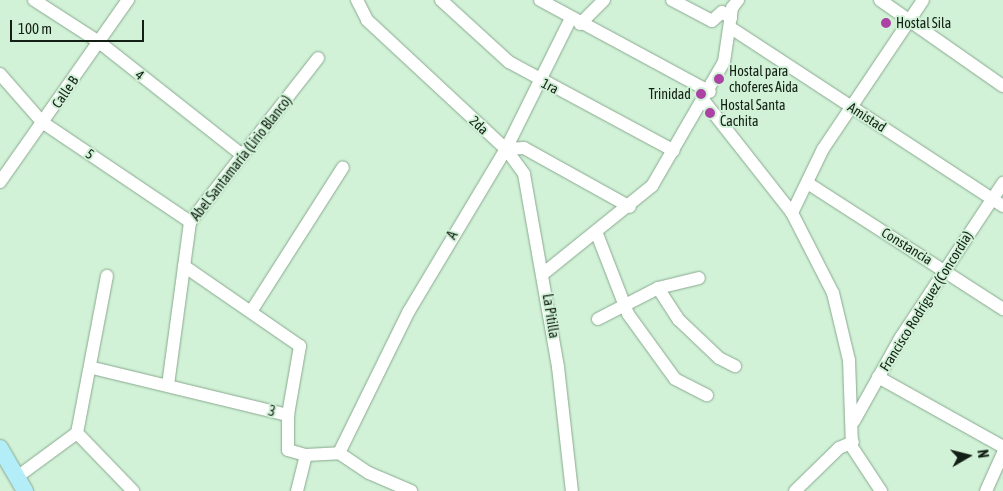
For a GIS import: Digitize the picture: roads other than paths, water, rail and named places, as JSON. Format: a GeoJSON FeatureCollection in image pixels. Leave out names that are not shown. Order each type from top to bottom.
{"type":"FeatureCollection","features":[{"type":"Feature","properties":{"kind":"main road"},"geometry":{"type":"LineString","coordinates":[[0,448],[21,484]]}},
{"type":"Feature","properties":{"kind":"street","name":"4"},"geometry":{"type":"LineString","coordinates":[[34,0],[99,42],[242,155]]}},
{"type":"Feature","properties":{"kind":"street","name":"Calle B"},"geometry":{"type":"LineString","coordinates":[[0,182],[128,0]]}},
{"type":"Feature","properties":{"kind":"street","name":"1ra"},"geometry":{"type":"LineString","coordinates":[[441,0],[496,52],[538,80],[674,151]]}},
{"type":"Feature","properties":{"kind":"street"},"geometry":{"type":"LineString","coordinates":[[540,0],[707,97],[792,213],[833,293],[849,360],[854,421],[853,442],[881,491]]}},
{"type":"Feature","properties":{"kind":"street","name":"A"},"geometry":{"type":"LineString","coordinates":[[339,453],[408,311],[506,149],[538,80],[575,22],[604,0]]}},
{"type":"Feature","properties":{"kind":"street"},"geometry":{"type":"LineString","coordinates":[[672,0],[712,21],[722,12],[731,23]]}},
{"type":"Feature","properties":{"kind":"street"},"geometry":{"type":"LineString","coordinates":[[544,273],[597,234],[652,186],[707,97],[724,62],[731,23],[738,0]]}},
{"type":"Feature","properties":{"kind":"street"},"geometry":{"type":"LineString","coordinates":[[880,0],[1003,86]]}},
{"type":"Feature","properties":{"kind":"street"},"geometry":{"type":"LineString","coordinates":[[792,213],[809,184],[823,149],[923,0]]}},
{"type":"Feature","properties":{"kind":"street","name":"2da"},"geometry":{"type":"LineString","coordinates":[[360,1],[366,20],[506,149]]}},
{"type":"Feature","properties":{"kind":"street","name":"Amistad"},"geometry":{"type":"LineString","coordinates":[[731,23],[851,106],[998,203]]}},
{"type":"Feature","properties":{"kind":"street","name":"Abel Santamaría (Lirio Blanco)"},"geometry":{"type":"LineString","coordinates":[[168,385],[190,222],[318,58]]}},
{"type":"Feature","properties":{"kind":"street","name":"5"},"geometry":{"type":"LineString","coordinates":[[0,74],[42,122],[190,222]]}},
{"type":"Feature","properties":{"kind":"street"},"geometry":{"type":"LineString","coordinates":[[506,149],[524,148],[630,207]]}},
{"type":"Feature","properties":{"kind":"street","name":"La Pitilla"},"geometry":{"type":"LineString","coordinates":[[506,149],[524,174],[544,273],[572,491]]}},
{"type":"Feature","properties":{"kind":"street"},"geometry":{"type":"LineString","coordinates":[[252,310],[343,167]]}},
{"type":"Feature","properties":{"kind":"street","name":"Francisco Rodríguez (Concordia)"},"geometry":{"type":"LineString","coordinates":[[854,421],[878,377],[944,269],[998,203],[1003,183]]}},
{"type":"Feature","properties":{"kind":"street","name":"Constancia"},"geometry":{"type":"LineString","coordinates":[[809,184],[944,269],[1003,309]]}},
{"type":"Feature","properties":{"kind":"street"},"geometry":{"type":"LineString","coordinates":[[597,234],[624,302],[675,379],[707,395]]}},
{"type":"Feature","properties":{"kind":"street"},"geometry":{"type":"LineString","coordinates":[[184,266],[252,310],[300,346],[288,415]]}},
{"type":"Feature","properties":{"kind":"street"},"geometry":{"type":"LineString","coordinates":[[21,484],[77,433],[93,368],[107,276]]}},
{"type":"Feature","properties":{"kind":"street"},"geometry":{"type":"LineString","coordinates":[[598,319],[624,302],[658,288],[699,278]]}},
{"type":"Feature","properties":{"kind":"street"},"geometry":{"type":"LineString","coordinates":[[658,288],[679,320],[719,358],[735,366]]}},
{"type":"Feature","properties":{"kind":"street","name":"3"},"geometry":{"type":"LineString","coordinates":[[93,368],[288,415],[288,450],[306,455]]}},
{"type":"Feature","properties":{"kind":"street"},"geometry":{"type":"LineString","coordinates":[[878,377],[1003,448]]}},
{"type":"Feature","properties":{"kind":"street"},"geometry":{"type":"LineString","coordinates":[[77,433],[134,491]]}},
{"type":"Feature","properties":{"kind":"street"},"geometry":{"type":"LineString","coordinates":[[795,491],[839,448],[853,442]]}},
{"type":"Feature","properties":{"kind":"street"},"geometry":{"type":"LineString","coordinates":[[297,491],[306,455],[339,453],[383,486],[411,491]]}},
{"type":"Feature","properties":{"kind":"street"},"geometry":{"type":"LineString","coordinates":[[986,491],[1003,453]]}},
{"type":"Feature","properties":{"kind":"place","name":"Hostal Sila"},"geometry":{"type":"Point","coordinates":[886,23]}},
{"type":"Feature","properties":{"kind":"place","name":"Hostal para choferes Aida"},"geometry":{"type":"Point","coordinates":[719,79]}},
{"type":"Feature","properties":{"kind":"place","name":"Trinidad"},"geometry":{"type":"Point","coordinates":[701,94]}},
{"type":"Feature","properties":{"kind":"place","name":"Hostal Santa Cachita"},"geometry":{"type":"Point","coordinates":[710,113]}}]}
